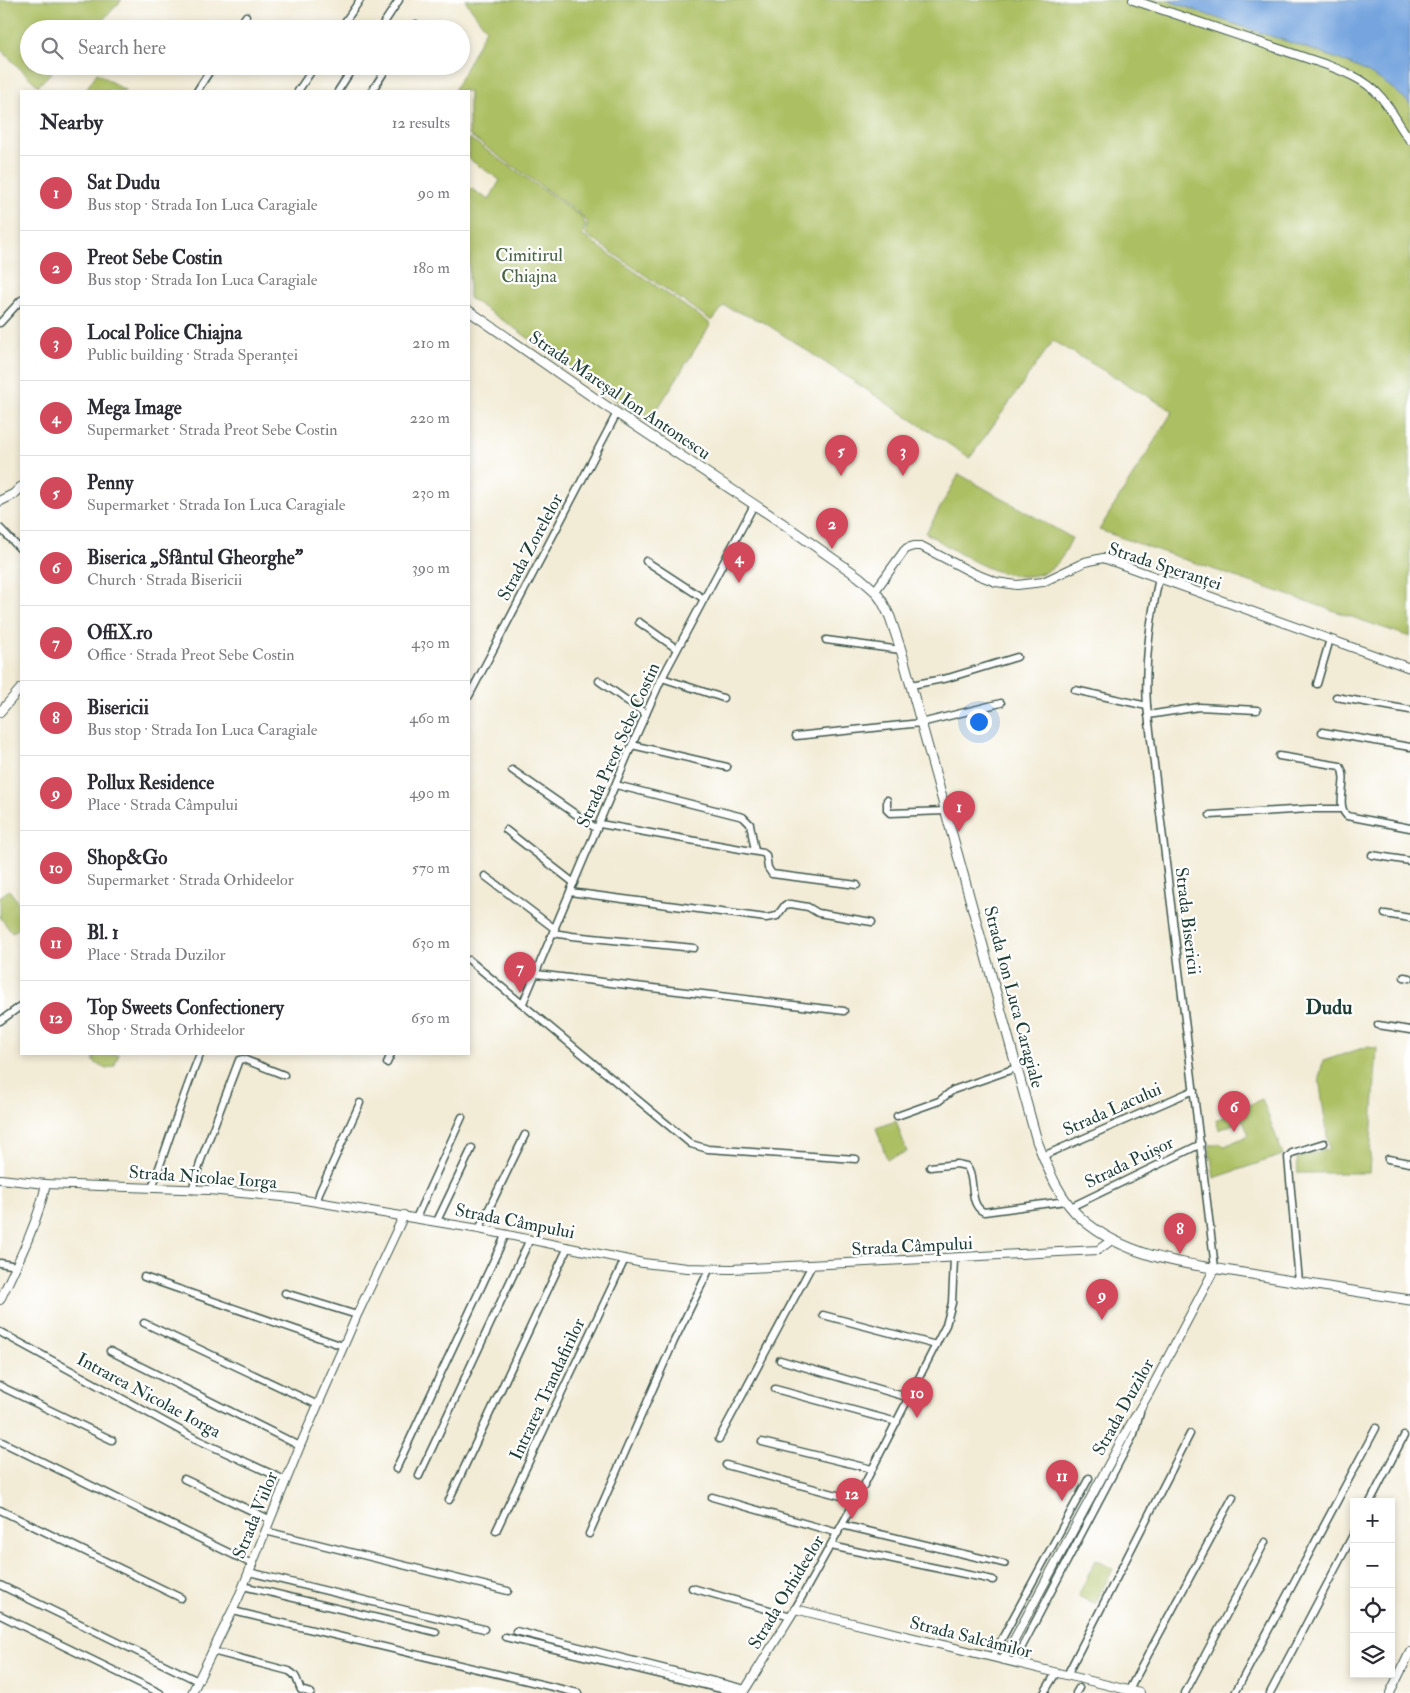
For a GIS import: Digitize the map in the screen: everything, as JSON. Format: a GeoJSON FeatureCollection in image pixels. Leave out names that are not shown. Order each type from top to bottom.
{"type":"FeatureCollection","features":[{"type":"Feature","properties":{"kind":"main road","name":"Strada Mareșal Ion Antonescu"},"geometry":{"type":"LineString","coordinates":[[470,313],[754,505]]}},
{"type":"Feature","properties":{"kind":"main road"},"geometry":{"type":"LineString","coordinates":[[0,501],[14,494],[20,488]]}},
{"type":"Feature","properties":{"kind":"main road","name":"Strada Ion Luca Caragiale"},"geometry":{"type":"LineString","coordinates":[[754,505],[850,570],[875,591],[890,616],[911,685],[1016,1068],[1043,1156],[1055,1184],[1068,1204],[1092,1227],[1112,1240],[1158,1257],[1214,1271],[1299,1282],[1410,1300]]}},
{"type":"Feature","properties":{"kind":"street"},"geometry":{"type":"LineString","coordinates":[[346,20],[360,0]]}},
{"type":"Feature","properties":{"kind":"street"},"geometry":{"type":"LineString","coordinates":[[386,20],[399,0]]}},
{"type":"Feature","properties":{"kind":"street"},"geometry":{"type":"LineString","coordinates":[[1133,0],[1327,64],[1350,74],[1378,93],[1410,140]]}},
{"type":"Feature","properties":{"kind":"street"},"geometry":{"type":"LineString","coordinates":[[243,20],[246,16]]}},
{"type":"Feature","properties":{"kind":"street"},"geometry":{"type":"LineString","coordinates":[[198,90],[207,75]]}},
{"type":"Feature","properties":{"kind":"street"},"geometry":{"type":"LineString","coordinates":[[299,90],[309,75]]}},
{"type":"Feature","properties":{"kind":"street"},"geometry":{"type":"LineString","coordinates":[[339,90],[348,75]]}},
{"type":"Feature","properties":{"kind":"street"},"geometry":{"type":"LineString","coordinates":[[373,90],[382,75]]}},
{"type":"Feature","properties":{"kind":"street"},"geometry":{"type":"LineString","coordinates":[[0,323],[20,301]]}},
{"type":"Feature","properties":{"kind":"street","name":"Strada Zorelelor"},"geometry":{"type":"LineString","coordinates":[[470,694],[617,413]]}},
{"type":"Feature","properties":{"kind":"street","name":"Strada Preot Sebe Costin"},"geometry":{"type":"LineString","coordinates":[[523,1003],[662,678],[754,505]]}},
{"type":"Feature","properties":{"kind":"street"},"geometry":{"type":"LineString","coordinates":[[0,528],[20,549]]}},
{"type":"Feature","properties":{"kind":"street","name":"Strada Speranței"},"geometry":{"type":"LineString","coordinates":[[875,591],[904,551],[914,546],[928,549],[973,573],[1007,584],[1026,585],[1044,582],[1085,562],[1103,558],[1410,668]]}},
{"type":"Feature","properties":{"kind":"street"},"geometry":{"type":"LineString","coordinates":[[646,561],[704,599]]}},
{"type":"Feature","properties":{"kind":"street","name":"Strada Bisericii"},"geometry":{"type":"LineString","coordinates":[[1159,578],[1148,643],[1146,673],[1147,706],[1201,1144],[1214,1271]]}},
{"type":"Feature","properties":{"kind":"street"},"geometry":{"type":"LineString","coordinates":[[639,622],[677,650]]}},
{"type":"Feature","properties":{"kind":"street"},"geometry":{"type":"LineString","coordinates":[[1318,684],[1330,639]]}},
{"type":"Feature","properties":{"kind":"street"},"geometry":{"type":"LineString","coordinates":[[826,640],[901,650]]}},
{"type":"Feature","properties":{"kind":"street"},"geometry":{"type":"LineString","coordinates":[[911,685],[948,678],[1017,657]]}},
{"type":"Feature","properties":{"kind":"street"},"geometry":{"type":"LineString","coordinates":[[662,678],[723,698]]}},
{"type":"Feature","properties":{"kind":"street"},"geometry":{"type":"LineString","coordinates":[[599,682],[646,714]]}},
{"type":"Feature","properties":{"kind":"street"},"geometry":{"type":"LineString","coordinates":[[0,712],[20,689]]}},
{"type":"Feature","properties":{"kind":"street"},"geometry":{"type":"LineString","coordinates":[[1075,690],[1147,706]]}},
{"type":"Feature","properties":{"kind":"street"},"geometry":{"type":"LineString","coordinates":[[1336,697],[1410,710]]}},
{"type":"Feature","properties":{"kind":"street"},"geometry":{"type":"LineString","coordinates":[[796,736],[921,723],[1001,704]]}},
{"type":"Feature","properties":{"kind":"street"},"geometry":{"type":"LineString","coordinates":[[1148,715],[1199,707],[1257,710]]}},
{"type":"Feature","properties":{"kind":"street"},"geometry":{"type":"LineString","coordinates":[[1322,732],[1410,747]]}},
{"type":"Feature","properties":{"kind":"street"},"geometry":{"type":"LineString","coordinates":[[632,745],[728,767]]}},
{"type":"Feature","properties":{"kind":"street"},"geometry":{"type":"LineString","coordinates":[[1279,756],[1340,766],[1344,773],[1343,812],[1350,817],[1410,828]]}},
{"type":"Feature","properties":{"kind":"street"},"geometry":{"type":"LineString","coordinates":[[512,770],[598,827],[755,851],[766,855],[768,868],[772,874],[857,885]]}},
{"type":"Feature","properties":{"kind":"street"},"geometry":{"type":"LineString","coordinates":[[616,785],[743,817],[750,824],[755,851]]}},
{"type":"Feature","properties":{"kind":"street"},"geometry":{"type":"LineString","coordinates":[[887,800],[887,810],[890,813],[946,811]]}},
{"type":"Feature","properties":{"kind":"street"},"geometry":{"type":"LineString","coordinates":[[1210,815],[1309,808],[1342,809]]}},
{"type":"Feature","properties":{"kind":"street"},"geometry":{"type":"LineString","coordinates":[[506,830],[574,883]]}},
{"type":"Feature","properties":{"kind":"street"},"geometry":{"type":"LineString","coordinates":[[1372,855],[1410,861]]}},
{"type":"Feature","properties":{"kind":"street"},"geometry":{"type":"LineString","coordinates":[[485,876],[554,931],[565,936],[694,948]]}},
{"type":"Feature","properties":{"kind":"street"},"geometry":{"type":"LineString","coordinates":[[570,892],[766,918],[777,916],[785,905],[790,904],[808,907],[818,913],[872,922]]}},
{"type":"Feature","properties":{"kind":"street"},"geometry":{"type":"LineString","coordinates":[[1385,914],[1410,918]]}},
{"type":"Feature","properties":{"kind":"street"},"geometry":{"type":"LineString","coordinates":[[470,961],[691,1144],[703,1148],[856,1159]]}},
{"type":"Feature","properties":{"kind":"street"},"geometry":{"type":"LineString","coordinates":[[536,974],[844,1011]]}},
{"type":"Feature","properties":{"kind":"street"},"geometry":{"type":"LineString","coordinates":[[0,1021],[20,1007]]}},
{"type":"Feature","properties":{"kind":"street"},"geometry":{"type":"LineString","coordinates":[[1378,1025],[1410,1030]]}},
{"type":"Feature","properties":{"kind":"street"},"geometry":{"type":"LineString","coordinates":[[152,1188],[176,1122],[180,1105],[200,1055]]}},
{"type":"Feature","properties":{"kind":"street"},"geometry":{"type":"LineString","coordinates":[[387,1062],[390,1055]]}},
{"type":"Feature","properties":{"kind":"street"},"geometry":{"type":"LineString","coordinates":[[192,1190],[201,1160],[239,1060],[243,1059],[284,1075]]}},
{"type":"Feature","properties":{"kind":"street"},"geometry":{"type":"LineString","coordinates":[[897,1116],[939,1100],[953,1090],[1016,1068]]}},
{"type":"Feature","properties":{"kind":"street","name":"Strada Lacului"},"geometry":{"type":"LineString","coordinates":[[1043,1156],[1194,1090]]}},
{"type":"Feature","properties":{"kind":"street"},"geometry":{"type":"LineString","coordinates":[[317,1202],[360,1103]]}},
{"type":"Feature","properties":{"kind":"street"},"geometry":{"type":"LineString","coordinates":[[416,1218],[462,1117]]}},
{"type":"Feature","properties":{"kind":"street"},"geometry":{"type":"LineString","coordinates":[[479,1229],[525,1135]]}},
{"type":"Feature","properties":{"kind":"street"},"geometry":{"type":"LineString","coordinates":[[1299,1282],[1288,1157],[1292,1153],[1324,1143]]}},
{"type":"Feature","properties":{"kind":"street","name":"Strada Puișor"},"geometry":{"type":"LineString","coordinates":[[930,1167],[957,1164],[966,1166],[971,1175],[976,1205],[984,1212],[1068,1204],[1201,1144]]}},
{"type":"Feature","properties":{"kind":"street"},"geometry":{"type":"LineString","coordinates":[[437,1221],[472,1148]]}},
{"type":"Feature","properties":{"kind":"street"},"geometry":{"type":"LineString","coordinates":[[1388,1160],[1410,1163]]}},
{"type":"Feature","properties":{"kind":"street","name":"Strada Nicolae Iorga"},"geometry":{"type":"LineString","coordinates":[[0,1179],[46,1184],[238,1192],[404,1215]]}},
{"type":"Feature","properties":{"kind":"street"},"geometry":{"type":"LineString","coordinates":[[0,1300],[39,1212],[46,1184]]}},
{"type":"Feature","properties":{"kind":"street","name":"Strada Câmpului"},"geometry":{"type":"LineString","coordinates":[[404,1215],[506,1234],[625,1260],[671,1267],[709,1270],[954,1259],[1098,1250],[1112,1240]]}},
{"type":"Feature","properties":{"kind":"street","name":"Strada Viilor"},"geometry":{"type":"LineString","coordinates":[[192,1693],[243,1586],[285,1480],[343,1346],[404,1215]]}},
{"type":"Feature","properties":{"kind":"street"},"geometry":{"type":"LineString","coordinates":[[396,1468],[506,1234]]}},
{"type":"Feature","properties":{"kind":"street"},"geometry":{"type":"LineString","coordinates":[[419,1476],[530,1239]]}},
{"type":"Feature","properties":{"kind":"street"},"geometry":{"type":"LineString","coordinates":[[448,1500],[568,1247]]}},
{"type":"Feature","properties":{"kind":"street","name":"Strada Orhideelor"},"geometry":{"type":"LineString","coordinates":[[744,1691],[831,1546],[910,1398],[946,1325],[951,1309],[954,1259]]}},
{"type":"Feature","properties":{"kind":"street","name":"Intrarea Trandafirilor"},"geometry":{"type":"LineString","coordinates":[[496,1531],[625,1260]]}},
{"type":"Feature","properties":{"kind":"street"},"geometry":{"type":"LineString","coordinates":[[0,1263],[16,1266]]}},
{"type":"Feature","properties":{"kind":"street"},"geometry":{"type":"LineString","coordinates":[[719,1440],[812,1266]]}},
{"type":"Feature","properties":{"kind":"street"},"geometry":{"type":"LineString","coordinates":[[589,1534],[674,1340],[709,1270]]}},
{"type":"Feature","properties":{"kind":"street","name":"Strada Duzilor"},"geometry":{"type":"LineString","coordinates":[[1003,1660],[1214,1271]]}},
{"type":"Feature","properties":{"kind":"street"},"geometry":{"type":"LineString","coordinates":[[144,1277],[343,1346]]}},
{"type":"Feature","properties":{"kind":"street"},"geometry":{"type":"LineString","coordinates":[[284,1293],[357,1315]]}},
{"type":"Feature","properties":{"kind":"street"},"geometry":{"type":"LineString","coordinates":[[823,1315],[936,1345]]}},
{"type":"Feature","properties":{"kind":"street"},"geometry":{"type":"LineString","coordinates":[[144,1323],[318,1405]]}},
{"type":"Feature","properties":{"kind":"street","name":"Intrarea Nicolae Iorga"},"geometry":{"type":"LineString","coordinates":[[0,1332],[196,1439],[285,1480]]}},
{"type":"Feature","properties":{"kind":"street"},"geometry":{"type":"LineString","coordinates":[[110,1351],[300,1446]]}},
{"type":"Feature","properties":{"kind":"street"},"geometry":{"type":"LineString","coordinates":[[780,1360],[910,1398]]}},
{"type":"Feature","properties":{"kind":"street"},"geometry":{"type":"LineString","coordinates":[[0,1386],[112,1440]]}},
{"type":"Feature","properties":{"kind":"street"},"geometry":{"type":"LineString","coordinates":[[775,1389],[897,1422]]}},
{"type":"Feature","properties":{"kind":"street"},"geometry":{"type":"LineString","coordinates":[[1014,1662],[1134,1434],[1140,1408]]}},
{"type":"Feature","properties":{"kind":"street"},"geometry":{"type":"LineString","coordinates":[[1235,1693],[1376,1428]]}},
{"type":"Feature","properties":{"kind":"street"},"geometry":{"type":"LineString","coordinates":[[1067,1675],[1190,1434]]}},
{"type":"Feature","properties":{"kind":"street"},"geometry":{"type":"LineString","coordinates":[[1372,1498],[1404,1436]]}},
{"type":"Feature","properties":{"kind":"street"},"geometry":{"type":"LineString","coordinates":[[0,1441],[250,1568],[484,1629]]}},
{"type":"Feature","properties":{"kind":"street"},"geometry":{"type":"LineString","coordinates":[[762,1442],[872,1469]]}},
{"type":"Feature","properties":{"kind":"street"},"geometry":{"type":"LineString","coordinates":[[726,1464],[856,1500]]}},
{"type":"Feature","properties":{"kind":"street"},"geometry":{"type":"LineString","coordinates":[[184,1478],[269,1519]]}},
{"type":"Feature","properties":{"kind":"street"},"geometry":{"type":"LineString","coordinates":[[992,1657],[1089,1478]]}},
{"type":"Feature","properties":{"kind":"street"},"geometry":{"type":"LineString","coordinates":[[1129,1690],[1233,1497]]}},
{"type":"Feature","properties":{"kind":"street"},"geometry":{"type":"LineString","coordinates":[[712,1498],[838,1533]]}},
{"type":"Feature","properties":{"kind":"street"},"geometry":{"type":"LineString","coordinates":[[0,1510],[181,1598]]}},
{"type":"Feature","properties":{"kind":"street"},"geometry":{"type":"LineString","coordinates":[[842,1525],[1006,1564]]}},
{"type":"Feature","properties":{"kind":"street"},"geometry":{"type":"LineString","coordinates":[[265,1531],[508,1591]]}},
{"type":"Feature","properties":{"kind":"street"},"geometry":{"type":"LineString","coordinates":[[1270,1693],[1350,1541]]}},
{"type":"Feature","properties":{"kind":"street"},"geometry":{"type":"LineString","coordinates":[[1185,1693],[1265,1542]]}},
{"type":"Feature","properties":{"kind":"street"},"geometry":{"type":"LineString","coordinates":[[831,1546],[993,1580]]}},
{"type":"Feature","properties":{"kind":"street"},"geometry":{"type":"LineString","coordinates":[[0,1585],[198,1681]]}},
{"type":"Feature","properties":{"kind":"street"},"geometry":{"type":"LineString","coordinates":[[243,1586],[436,1632]]}},
{"type":"Feature","properties":{"kind":"street"},"geometry":{"type":"LineString","coordinates":[[692,1588],[793,1612]]}},
{"type":"Feature","properties":{"kind":"street"},"geometry":{"type":"LineString","coordinates":[[232,1610],[578,1693]]}},
{"type":"Feature","properties":{"kind":"street","name":"Strada Salcâmilor"},"geometry":{"type":"LineString","coordinates":[[793,1612],[1014,1662],[1117,1690],[1129,1690],[1140,1693]]}},
{"type":"Feature","properties":{"kind":"street"},"geometry":{"type":"LineString","coordinates":[[0,1615],[160,1693]]}},
{"type":"Feature","properties":{"kind":"street"},"geometry":{"type":"LineString","coordinates":[[516,1631],[744,1691]]}},
{"type":"Feature","properties":{"kind":"street"},"geometry":{"type":"LineString","coordinates":[[505,1637],[738,1693]]}},
{"type":"Feature","properties":{"kind":"street"},"geometry":{"type":"LineString","coordinates":[[212,1652],[289,1671],[298,1679],[301,1690],[311,1693]]}},
{"type":"Feature","properties":{"kind":"street"},"geometry":{"type":"LineString","coordinates":[[1390,1693],[1410,1652]]}},
{"type":"Feature","properties":{"kind":"street"},"geometry":{"type":"LineString","coordinates":[[1044,1693],[1056,1673]]}},
{"type":"Feature","properties":{"kind":"green space"},"geometry":{"type":"Polygon","coordinates":[[[0,0],[122,0],[103,20],[20,20],[20,68],[0,49],[0,0]]]}},
{"type":"Feature","properties":{"kind":"green space"},"geometry":{"type":"Polygon","coordinates":[[[465,0],[1167,0],[1341,60],[1380,78],[1410,104],[1410,637],[1099,530],[1173,411],[1053,341],[970,458],[765,323],[724,306],[712,321],[585,234],[588,223],[579,213],[470,136],[470,90],[455,90],[462,75],[470,75],[470,60],[486,29],[465,0]]]}},
{"type":"Feature","properties":{"kind":"green space"},"geometry":{"type":"Polygon","coordinates":[[[27,75],[49,75],[38,86],[27,75]]]}},
{"type":"Feature","properties":{"kind":"green space"},"geometry":{"type":"Polygon","coordinates":[[[96,75],[100,75],[124,90],[86,90],[96,75]]]}},
{"type":"Feature","properties":{"kind":"green space","name":"Cimitirul Chiajna"},"geometry":{"type":"Polygon","coordinates":[[[470,139],[581,216],[586,225],[582,235],[711,324],[648,424],[470,299],[470,188],[489,200],[500,180],[470,160],[470,139]]]}},
{"type":"Feature","properties":{"kind":"green space"},"geometry":{"type":"Polygon","coordinates":[[[959,474],[1072,538],[1059,561],[1053,567],[1038,574],[1022,576],[1005,574],[970,559],[926,533],[959,474]]]}},
{"type":"Feature","properties":{"kind":"green space"},"geometry":{"type":"Polygon","coordinates":[[[9,890],[20,905],[20,928],[12,933],[0,917],[0,897],[9,890]]]}},
{"type":"Feature","properties":{"kind":"green space"},"geometry":{"type":"Polygon","coordinates":[[[1366,1047],[1377,1048],[1369,1173],[1298,1173],[1297,1158],[1329,1149],[1319,1078],[1323,1061],[1366,1047]]]}},
{"type":"Feature","properties":{"kind":"green space"},"geometry":{"type":"Polygon","coordinates":[[[94,1055],[119,1055],[114,1067],[106,1069],[94,1062],[94,1055]]]}},
{"type":"Feature","properties":{"kind":"green space"},"geometry":{"type":"Polygon","coordinates":[[[1262,1099],[1283,1155],[1214,1178],[1209,1145],[1221,1144],[1225,1146],[1249,1135],[1243,1120],[1219,1130],[1216,1120],[1262,1099]]]}},
{"type":"Feature","properties":{"kind":"green space"},"geometry":{"type":"Polygon","coordinates":[[[896,1121],[907,1152],[887,1159],[876,1128],[896,1121]]]}},
{"type":"Feature","properties":{"kind":"green space"},"geometry":{"type":"Polygon","coordinates":[[[1096,1560],[1113,1569],[1095,1604],[1078,1596],[1096,1560]]]}},
{"type":"Feature","properties":{"kind":"water"},"geometry":{"type":"Polygon","coordinates":[[[1167,0],[1410,0],[1410,104],[1382,81],[1352,65],[1167,0]]]}},
{"type":"Feature","properties":{"kind":"place","name":"Penny"},"geometry":{"type":"Point","coordinates":[841,476]}},
{"type":"Feature","properties":{"kind":"place","name":"Local Police Chiajna"},"geometry":{"type":"Point","coordinates":[903,476]}},
{"type":"Feature","properties":{"kind":"place","name":"Preot Sebe Costin"},"geometry":{"type":"Point","coordinates":[832,549]}},
{"type":"Feature","properties":{"kind":"place","name":"Mega Image"},"geometry":{"type":"Point","coordinates":[739,583]}},
{"type":"Feature","properties":{"kind":"place","name":"Sat Dudu"},"geometry":{"type":"Point","coordinates":[959,832]}},
{"type":"Feature","properties":{"kind":"place","name":"OffiX.ro"},"geometry":{"type":"Point","coordinates":[520,993]}},
{"type":"Feature","properties":{"kind":"place","name":"Biserica „Sfântul Gheorghe”"},"geometry":{"type":"Point","coordinates":[1234,1132]}},
{"type":"Feature","properties":{"kind":"place","name":"Bisericii"},"geometry":{"type":"Point","coordinates":[1180,1254]}},
{"type":"Feature","properties":{"kind":"place","name":"Pollux Residence"},"geometry":{"type":"Point","coordinates":[1102,1320]}},
{"type":"Feature","properties":{"kind":"place","name":"Shop&Go"},"geometry":{"type":"Point","coordinates":[917,1418]}},
{"type":"Feature","properties":{"kind":"place","name":"Bl. 1"},"geometry":{"type":"Point","coordinates":[1062,1501]}},
{"type":"Feature","properties":{"kind":"place","name":"Top Sweets Confectionery"},"geometry":{"type":"Point","coordinates":[852,1519]}},
{"type":"Feature","properties":{"kind":"district","name":"Dudu"},"geometry":{"type":"Point","coordinates":[1329,1007]}}]}
